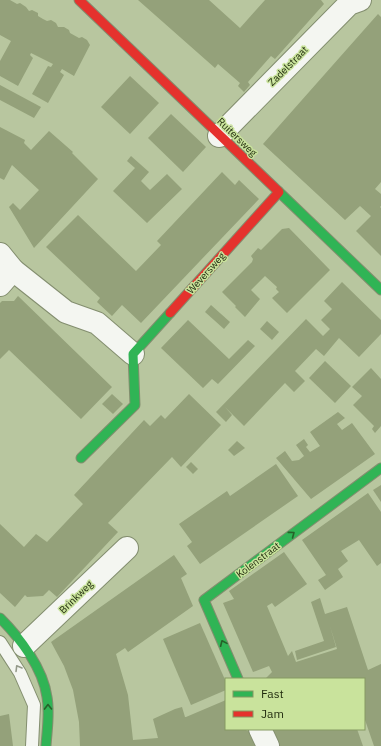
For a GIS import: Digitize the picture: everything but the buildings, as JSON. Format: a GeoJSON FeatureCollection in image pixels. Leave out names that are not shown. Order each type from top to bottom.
{"type":"FeatureCollection","features":[{"type":"Feature","properties":{"kind":"street","name":"Ruitersweg"},"geometry":{"type":"LineString","coordinates":[[79,0],[381,290]]}},
{"type":"Feature","properties":{"kind":"street","name":"Zadelstraat"},"geometry":{"type":"LineString","coordinates":[[219,136],[349,4],[360,0]]}},
{"type":"Feature","properties":{"kind":"street","name":"Weversweg"},"geometry":{"type":"LineString","coordinates":[[133,354],[279,192]]}},
{"type":"Feature","properties":{"kind":"street"},"geometry":{"type":"LineString","coordinates":[[4,270],[66,312],[97,323],[133,354],[135,405],[81,458]]}},
{"type":"Feature","properties":{"kind":"street","name":"Kolenstraat"},"geometry":{"type":"LineString","coordinates":[[238,678],[204,600],[381,468]]}},
{"type":"Feature","properties":{"kind":"street","name":"Brinkweg"},"geometry":{"type":"LineString","coordinates":[[24,646],[127,548]]}},
{"type":"Feature","properties":{"kind":"street"},"geometry":{"type":"LineString","coordinates":[[0,618],[8,626],[32,658],[46,689],[48,706],[46,746]]}},
{"type":"Feature","properties":{"kind":"street"},"geometry":{"type":"LineString","coordinates":[[260,730],[268,746]]}},
{"type":"Feature","properties":{"kind":"lane"},"geometry":{"type":"LineString","coordinates":[[0,642],[20,673],[34,705],[32,746]]}},
{"type":"Feature","properties":{"kind":"traffic: fast"},"geometry":{"type":"LineString","coordinates":[[278,191],[381,290]]}},
{"type":"Feature","properties":{"kind":"traffic: fast"},"geometry":{"type":"LineString","coordinates":[[81,458],[135,405],[133,354],[170,313]]}},
{"type":"Feature","properties":{"kind":"traffic: fast"},"geometry":{"type":"LineString","coordinates":[[238,678],[204,600],[381,468]]}},
{"type":"Feature","properties":{"kind":"traffic: fast"},"geometry":{"type":"LineString","coordinates":[[0,618],[30,654],[45,686],[48,703],[46,746]]}},
{"type":"Feature","properties":{"kind":"traffic: jam"},"geometry":{"type":"LineString","coordinates":[[79,0],[278,191]]}},
{"type":"Feature","properties":{"kind":"traffic: jam"},"geometry":{"type":"LineString","coordinates":[[170,313],[279,192]]}}]}
